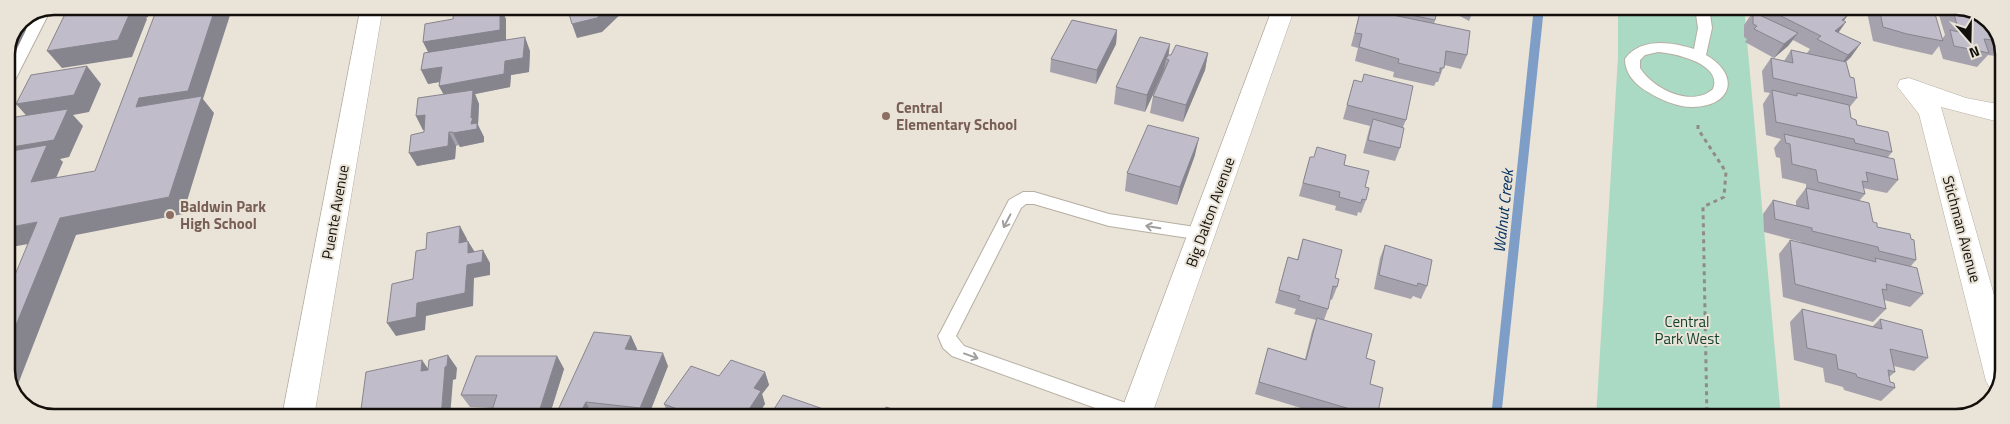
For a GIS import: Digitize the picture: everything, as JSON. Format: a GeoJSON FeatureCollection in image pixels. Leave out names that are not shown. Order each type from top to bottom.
{"type":"FeatureCollection","features":[{"type":"Feature","properties":{"kind":"street","name":"Puente Avenue"},"geometry":{"type":"LineString","coordinates":[[299,409],[370,15]]}},
{"type":"Feature","properties":{"kind":"street","name":"Big Dalton Avenue"},"geometry":{"type":"LineString","coordinates":[[1138,409],[1281,15]]}},
{"type":"Feature","properties":{"kind":"street","name":"Stichman Avenue"},"geometry":{"type":"LineString","coordinates":[[1995,112],[1961,105],[1909,86],[1932,111],[1995,354]]}},
{"type":"Feature","properties":{"kind":"lane"},"geometry":{"type":"LineString","coordinates":[[1699,57],[1705,28],[1703,15]]}},
{"type":"Feature","properties":{"kind":"lane"},"geometry":{"type":"LineString","coordinates":[[15,66],[40,18]]}},
{"type":"Feature","properties":{"kind":"lane"},"geometry":{"type":"LineString","coordinates":[[1658,47],[1686,51],[1711,65],[1719,74],[1722,83],[1721,91],[1714,98],[1695,102],[1674,99],[1659,94],[1646,86],[1632,68],[1633,60],[1646,49],[1658,47]]}},
{"type":"Feature","properties":{"kind":"lane"},"geometry":{"type":"LineString","coordinates":[[1116,409],[958,351],[949,343],[947,336],[1015,204],[1023,198],[1034,198],[1108,220],[1202,234]]}},
{"type":"Feature","properties":{"kind":"path"},"geometry":{"type":"LineString","coordinates":[[1695,102],[1698,129],[1726,172],[1724,197],[1703,207],[1707,409]]}},
{"type":"Feature","properties":{"kind":"green space","name":"Central Park West"},"geometry":{"type":"Polygon","coordinates":[[[1618,15],[1745,15],[1780,409],[1597,409],[1618,57],[1618,15]]]}},
{"type":"Feature","properties":{"kind":"building"},"geometry":{"type":"Polygon","coordinates":[[[65,15],[129,15],[118,40],[47,51],[65,15]]]}},
{"type":"Feature","properties":{"kind":"building"},"geometry":{"type":"Polygon","coordinates":[[[155,15],[213,15],[188,91],[139,98],[136,107],[202,96],[169,197],[60,218],[15,328],[15,275],[37,222],[15,226],[15,150],[47,145],[31,182],[95,171],[155,15]]]}},
{"type":"Feature","properties":{"kind":"building"},"geometry":{"type":"Polygon","coordinates":[[[453,15],[500,15],[500,30],[423,42],[425,24],[453,19],[453,15]]]}},
{"type":"Feature","properties":{"kind":"building"},"geometry":{"type":"Polygon","coordinates":[[[569,15],[600,15],[597,18],[572,24],[569,15]]]}},
{"type":"Feature","properties":{"kind":"building"},"geometry":{"type":"Polygon","coordinates":[[[1359,15],[1393,15],[1470,31],[1467,55],[1446,51],[1444,68],[1440,68],[1440,73],[1398,63],[1399,59],[1359,47],[1362,34],[1355,33],[1359,15]]]}},
{"type":"Feature","properties":{"kind":"building"},"geometry":{"type":"Polygon","coordinates":[[[1411,15],[1436,15],[1435,20],[1411,15]]]}},
{"type":"Feature","properties":{"kind":"building"},"geometry":{"type":"Polygon","coordinates":[[[1753,15],[1759,15],[1798,33],[1784,44],[1754,29],[1757,26],[1753,24],[1753,15]]]}},
{"type":"Feature","properties":{"kind":"building"},"geometry":{"type":"Polygon","coordinates":[[[1779,15],[1848,15],[1842,20],[1846,22],[1835,31],[1861,43],[1848,55],[1817,39],[1821,36],[1779,15]]]}},
{"type":"Feature","properties":{"kind":"building"},"geometry":{"type":"Polygon","coordinates":[[[1881,15],[1935,15],[1943,41],[1907,34],[1883,27],[1881,15]]]}},
{"type":"Feature","properties":{"kind":"building"},"geometry":{"type":"Polygon","coordinates":[[[1954,15],[1968,17],[1980,23],[1992,40],[1984,39],[1989,53],[1954,46],[1950,30],[1959,32],[1954,15]]]}},
{"type":"Feature","properties":{"kind":"building"},"geometry":{"type":"Polygon","coordinates":[[[1072,20],[1117,30],[1097,70],[1051,59],[1072,20]]]}},
{"type":"Feature","properties":{"kind":"building"},"geometry":{"type":"Polygon","coordinates":[[[525,37],[523,58],[505,61],[504,74],[439,86],[442,67],[421,70],[424,53],[525,37]]]}},
{"type":"Feature","properties":{"kind":"building"},"geometry":{"type":"Polygon","coordinates":[[[1140,37],[1170,44],[1147,95],[1116,87],[1140,37]]]}},
{"type":"Feature","properties":{"kind":"building"},"geometry":{"type":"Polygon","coordinates":[[[1176,45],[1208,53],[1186,105],[1153,96],[1169,60],[1166,59],[1168,55],[1171,55],[1176,45]]]}},
{"type":"Feature","properties":{"kind":"building"},"geometry":{"type":"Polygon","coordinates":[[[1791,50],[1846,62],[1850,77],[1854,78],[1857,98],[1773,78],[1771,58],[1793,63],[1791,50]]]}},
{"type":"Feature","properties":{"kind":"building"},"geometry":{"type":"Polygon","coordinates":[[[87,66],[74,95],[16,104],[31,75],[87,66]]]}},
{"type":"Feature","properties":{"kind":"building"},"geometry":{"type":"Polygon","coordinates":[[[1364,74],[1413,86],[1406,120],[1347,105],[1354,80],[1362,82],[1364,74]]]}},
{"type":"Feature","properties":{"kind":"building"},"geometry":{"type":"Polygon","coordinates":[[[473,90],[471,118],[473,117],[471,124],[477,123],[477,129],[449,132],[448,146],[409,153],[411,135],[424,132],[425,115],[416,116],[418,98],[473,90]]]}},
{"type":"Feature","properties":{"kind":"building"},"geometry":{"type":"Polygon","coordinates":[[[1772,90],[1797,96],[1797,93],[1849,105],[1851,118],[1856,120],[1857,125],[1888,132],[1892,152],[1855,143],[1854,139],[1776,122],[1772,90]]]}},
{"type":"Feature","properties":{"kind":"building"},"geometry":{"type":"Polygon","coordinates":[[[68,109],[54,140],[15,146],[15,117],[68,109]]]}},
{"type":"Feature","properties":{"kind":"building"},"geometry":{"type":"Polygon","coordinates":[[[1373,119],[1404,128],[1400,148],[1368,140],[1373,119]]]}},
{"type":"Feature","properties":{"kind":"building"},"geometry":{"type":"Polygon","coordinates":[[[1148,125],[1199,138],[1180,187],[1127,173],[1148,125]]]}},
{"type":"Feature","properties":{"kind":"building"},"geometry":{"type":"Polygon","coordinates":[[[1784,134],[1894,159],[1898,180],[1866,172],[1868,182],[1862,181],[1865,194],[1818,182],[1816,170],[1792,164],[1790,144],[1786,143],[1784,134]]]}},
{"type":"Feature","properties":{"kind":"building"},"geometry":{"type":"Polygon","coordinates":[[[1317,147],[1346,155],[1344,165],[1369,171],[1365,187],[1369,188],[1366,200],[1362,199],[1361,203],[1339,197],[1340,192],[1303,183],[1310,157],[1314,157],[1317,147]]]}},
{"type":"Feature","properties":{"kind":"building"},"geometry":{"type":"Polygon","coordinates":[[[1806,188],[1869,203],[1873,222],[1877,223],[1877,227],[1910,234],[1911,239],[1914,240],[1916,260],[1879,251],[1878,247],[1812,231],[1812,228],[1775,219],[1773,200],[1809,209],[1806,188]]]}},
{"type":"Feature","properties":{"kind":"building"},"geometry":{"type":"Polygon","coordinates":[[[460,226],[459,243],[468,241],[468,253],[483,250],[482,262],[467,265],[465,293],[417,303],[416,317],[387,323],[392,284],[413,279],[416,251],[426,249],[427,233],[460,226]]]}},
{"type":"Feature","properties":{"kind":"building"},"geometry":{"type":"Polygon","coordinates":[[[1303,239],[1342,250],[1335,278],[1339,279],[1337,287],[1333,286],[1328,309],[1298,300],[1300,296],[1279,290],[1288,257],[1298,260],[1303,239]]]}},
{"type":"Feature","properties":{"kind":"building"},"geometry":{"type":"Polygon","coordinates":[[[1790,240],[1876,262],[1875,258],[1917,268],[1923,294],[1886,284],[1887,290],[1882,289],[1886,309],[1795,284],[1790,240]]]}},
{"type":"Feature","properties":{"kind":"building"},"geometry":{"type":"Polygon","coordinates":[[[1385,245],[1432,260],[1427,286],[1418,283],[1417,286],[1379,275],[1385,245]]]}},
{"type":"Feature","properties":{"kind":"building"},"geometry":{"type":"Polygon","coordinates":[[[1802,309],[1882,329],[1880,319],[1922,330],[1928,358],[1890,349],[1895,372],[1888,370],[1890,382],[1894,383],[1895,388],[1857,377],[1856,374],[1838,369],[1836,355],[1807,348],[1802,309]]]}},
{"type":"Feature","properties":{"kind":"building"},"geometry":{"type":"Polygon","coordinates":[[[1317,318],[1372,334],[1366,358],[1375,361],[1370,384],[1383,388],[1379,409],[1350,409],[1259,382],[1268,348],[1306,360],[1317,318]]]}},
{"type":"Feature","properties":{"kind":"building"},"geometry":{"type":"Polygon","coordinates":[[[594,332],[631,336],[625,349],[663,353],[640,408],[586,402],[582,409],[558,409],[594,332]]]}},
{"type":"Feature","properties":{"kind":"building"},"geometry":{"type":"Polygon","coordinates":[[[448,355],[447,366],[445,367],[442,409],[361,409],[366,372],[422,360],[421,371],[428,370],[429,360],[448,355]]]}},
{"type":"Feature","properties":{"kind":"building"},"geometry":{"type":"Polygon","coordinates":[[[476,356],[557,356],[540,409],[492,409],[497,395],[461,395],[476,356]]]}},
{"type":"Feature","properties":{"kind":"building"},"geometry":{"type":"Polygon","coordinates":[[[731,360],[765,372],[754,388],[761,391],[749,409],[677,409],[664,404],[691,366],[719,376],[731,360]]]}},
{"type":"Feature","properties":{"kind":"building"},"geometry":{"type":"Polygon","coordinates":[[[783,395],[823,409],[774,409],[783,395]]]}},
{"type":"Feature","properties":{"kind":"waterway","name":"Walnut Creek"},"geometry":{"type":"LineString","coordinates":[[1497,409],[1538,15]]}},
{"type":"Feature","properties":{"kind":"place","name":"Central Elementary School"},"geometry":{"type":"Point","coordinates":[886,116]}},
{"type":"Feature","properties":{"kind":"place","name":"Baldwin Park High School"},"geometry":{"type":"Point","coordinates":[170,215]}}]}
